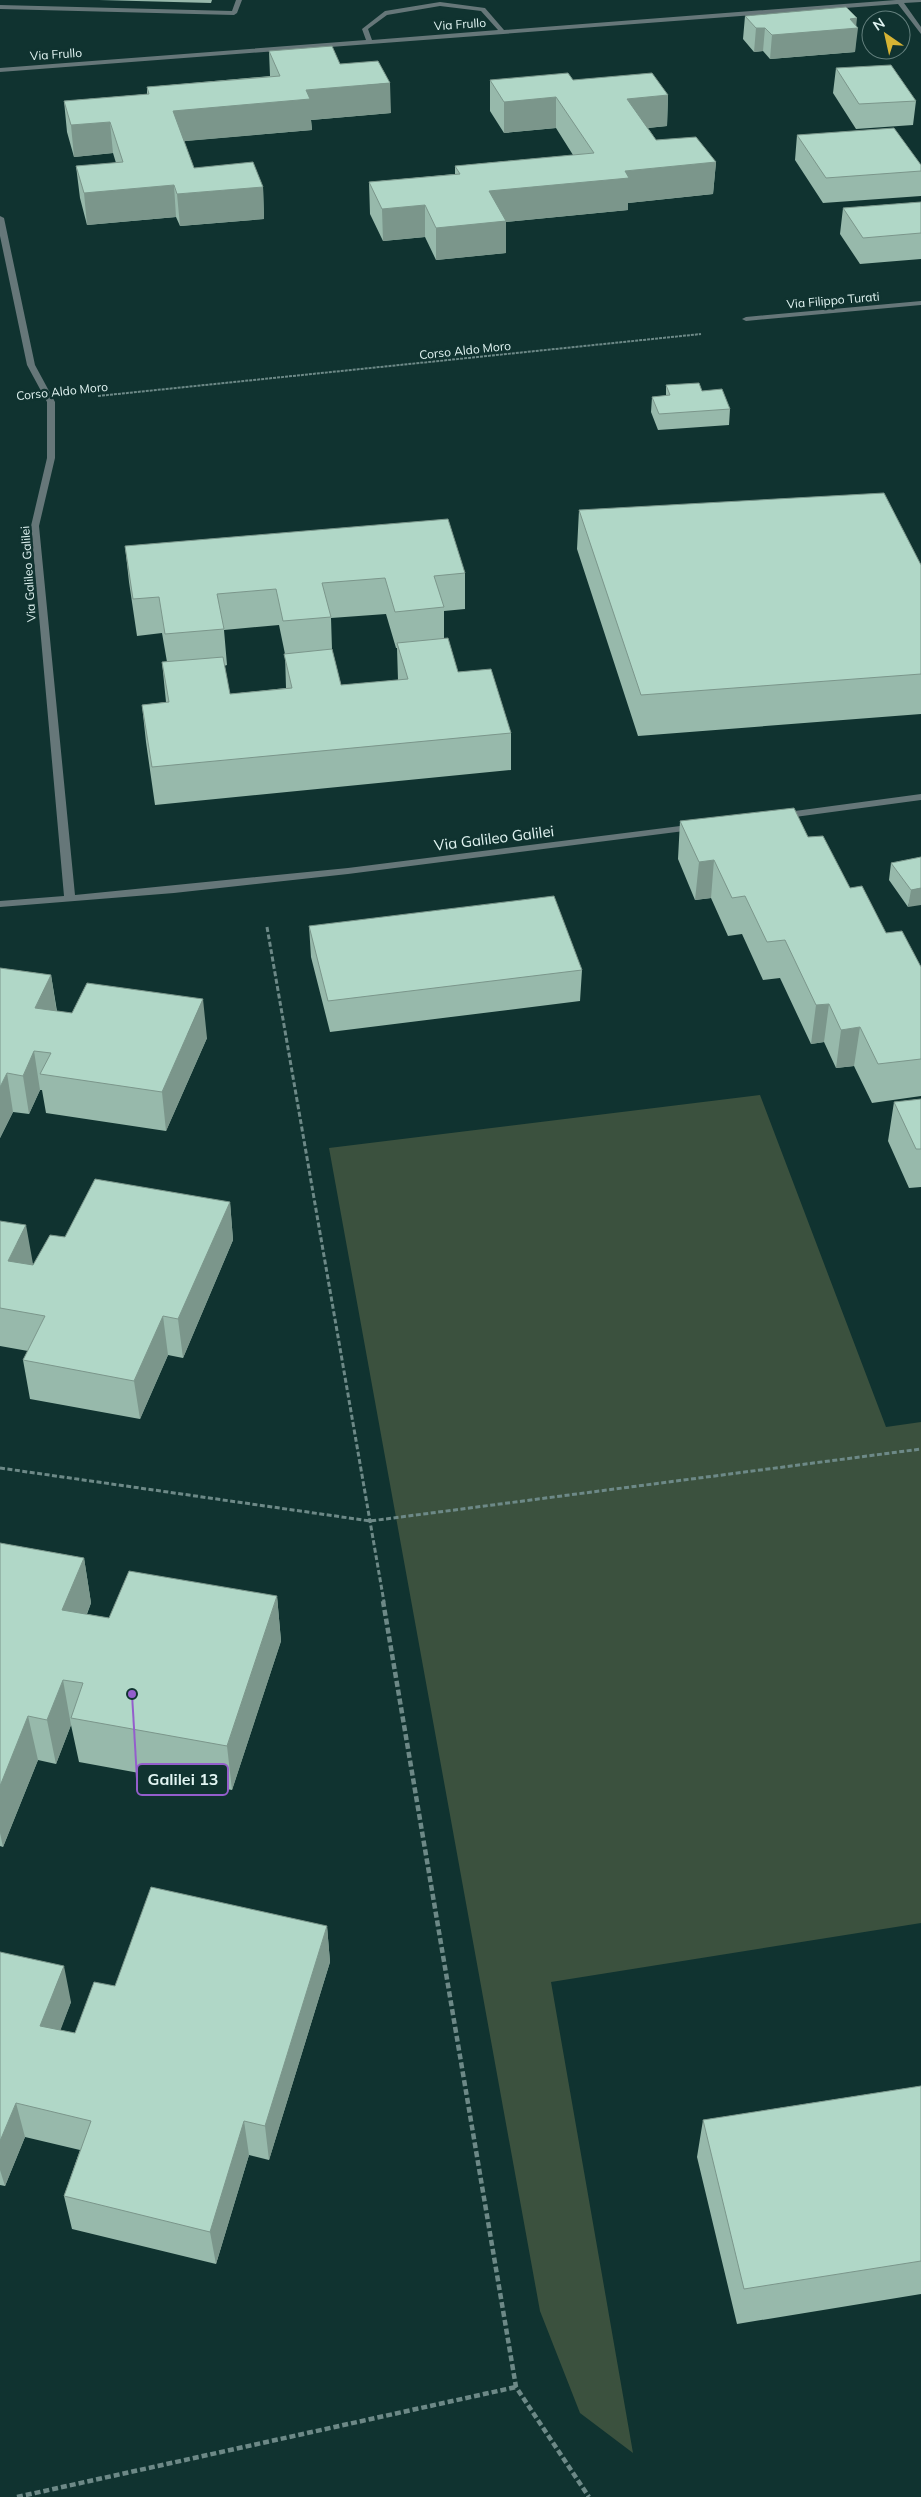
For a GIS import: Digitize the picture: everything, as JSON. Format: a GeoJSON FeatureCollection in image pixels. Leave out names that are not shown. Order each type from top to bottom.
{"type":"FeatureCollection","features":[{"type":"Feature","properties":{"kind":"street"},"geometry":{"type":"LineString","coordinates":[[0,7],[234,13],[239,0]]}},
{"type":"Feature","properties":{"kind":"street","name":"Via Frullo"},"geometry":{"type":"LineString","coordinates":[[0,70],[921,0]]}},
{"type":"Feature","properties":{"kind":"street"},"geometry":{"type":"LineString","coordinates":[[900,1],[921,32]]}},
{"type":"Feature","properties":{"kind":"street"},"geometry":{"type":"LineString","coordinates":[[370,42],[365,29],[386,13],[440,4],[483,9],[503,32]]}},
{"type":"Feature","properties":{"kind":"street","name":"Via Galileo Galilei"},"geometry":{"type":"LineString","coordinates":[[0,223],[31,365],[51,402],[51,458],[34,526],[70,899]]}},
{"type":"Feature","properties":{"kind":"street","name":"Via Filippo Turati"},"geometry":{"type":"LineString","coordinates":[[746,319],[921,304]]}},
{"type":"Feature","properties":{"kind":"street"},"geometry":{"type":"LineString","coordinates":[[764,818],[921,797]]}},
{"type":"Feature","properties":{"kind":"street","name":"Via Galileo Galilei"},"geometry":{"type":"LineString","coordinates":[[0,904],[70,899],[258,880],[538,849],[705,826]]}},
{"type":"Feature","properties":{"kind":"path","name":"Corso Aldo Moro"},"geometry":{"type":"LineString","coordinates":[[51,402],[721,332],[746,319]]}},
{"type":"Feature","properties":{"kind":"path"},"geometry":{"type":"LineString","coordinates":[[258,880],[370,1521],[516,2387],[590,2497]]}},
{"type":"Feature","properties":{"kind":"path"},"geometry":{"type":"LineString","coordinates":[[0,1468],[370,1521],[921,1449]]}},
{"type":"Feature","properties":{"kind":"path"},"geometry":{"type":"LineString","coordinates":[[17,2497],[516,2387]]}},
{"type":"Feature","properties":{"kind":"green space"},"geometry":{"type":"Polygon","coordinates":[[[760,1095],[886,1427],[921,1422],[921,1923],[551,1982],[633,2453],[580,2413],[540,2311],[329,1148],[760,1095]]]}},
{"type":"Feature","properties":{"kind":"building"},"geometry":{"type":"Polygon","coordinates":[[[846,7],[857,18],[850,19],[858,28],[772,35],[765,28],[756,28],[745,16],[846,7]]]}},
{"type":"Feature","properties":{"kind":"building"},"geometry":{"type":"Polygon","coordinates":[[[332,46],[340,64],[378,61],[390,83],[306,90],[310,99],[173,111],[194,168],[253,162],[263,187],[177,194],[174,185],[84,193],[76,166],[123,162],[110,122],[71,125],[64,101],[149,94],[147,87],[280,76],[269,51],[332,46]]]}},
{"type":"Feature","properties":{"kind":"building"},"geometry":{"type":"Polygon","coordinates":[[[891,65],[916,101],[859,104],[836,68],[891,65]]]}},
{"type":"Feature","properties":{"kind":"building"},"geometry":{"type":"Polygon","coordinates":[[[568,73],[573,80],[652,73],[668,95],[627,99],[656,140],[696,137],[716,162],[625,171],[629,178],[489,191],[506,221],[436,228],[425,205],[382,209],[369,182],[460,174],[455,166],[594,153],[556,97],[504,102],[490,80],[568,73]]]}},
{"type":"Feature","properties":{"kind":"building"},"geometry":{"type":"Polygon","coordinates":[[[894,128],[921,165],[921,171],[826,178],[797,135],[894,128]]]}},
{"type":"Feature","properties":{"kind":"building"},"geometry":{"type":"Polygon","coordinates":[[[921,202],[921,233],[863,238],[843,208],[921,202]]]}},
{"type":"Feature","properties":{"kind":"building"},"geometry":{"type":"Polygon","coordinates":[[[699,383],[702,391],[722,389],[730,409],[659,414],[652,397],[670,395],[666,385],[699,383]]]}},
{"type":"Feature","properties":{"kind":"building"},"geometry":{"type":"Polygon","coordinates":[[[884,493],[921,565],[921,674],[641,695],[579,510],[884,493]]]}},
{"type":"Feature","properties":{"kind":"building"},"geometry":{"type":"Polygon","coordinates":[[[448,519],[465,573],[434,576],[444,607],[395,612],[385,578],[322,583],[331,617],[283,621],[276,589],[217,594],[224,629],[165,634],[159,597],[133,599],[125,546],[448,519]]]}},
{"type":"Feature","properties":{"kind":"building"},"geometry":{"type":"Polygon","coordinates":[[[448,638],[458,672],[491,669],[511,733],[152,767],[142,705],[169,702],[162,662],[223,657],[230,694],[292,688],[284,654],[332,649],[341,685],[408,679],[397,643],[448,638]]]}},
{"type":"Feature","properties":{"kind":"building"},"geometry":{"type":"Polygon","coordinates":[[[794,808],[808,837],[823,836],[850,888],[862,886],[886,933],[902,931],[921,967],[921,1059],[878,1064],[860,1027],[841,1030],[829,1004],[816,1005],[785,940],[767,942],[745,896],[732,898],[714,860],[699,862],[680,821],[794,808]]]}},
{"type":"Feature","properties":{"kind":"building"},"geometry":{"type":"Polygon","coordinates":[[[921,857],[921,888],[911,890],[891,863],[921,857]]]}},
{"type":"Feature","properties":{"kind":"building"},"geometry":{"type":"Polygon","coordinates":[[[554,896],[582,970],[328,1001],[309,926],[554,896]]]}},
{"type":"Feature","properties":{"kind":"building"},"geometry":{"type":"Polygon","coordinates":[[[0,968],[51,975],[35,1008],[72,1013],[87,983],[203,999],[162,1092],[40,1074],[51,1053],[34,1051],[23,1076],[7,1073],[0,1087],[0,968]]]}},
{"type":"Feature","properties":{"kind":"building"},"geometry":{"type":"Polygon","coordinates":[[[921,1099],[921,1149],[916,1149],[894,1102],[921,1099]]]}},
{"type":"Feature","properties":{"kind":"building"},"geometry":{"type":"Polygon","coordinates":[[[95,1179],[230,1202],[178,1319],[163,1316],[134,1381],[23,1360],[45,1316],[0,1308],[0,1221],[26,1225],[8,1261],[33,1265],[50,1235],[65,1237],[95,1179]]]}},
{"type":"Feature","properties":{"kind":"building"},"geometry":{"type":"Polygon","coordinates":[[[0,1543],[84,1558],[62,1610],[109,1618],[129,1571],[277,1596],[227,1746],[71,1718],[83,1683],[63,1680],[47,1720],[28,1716],[0,1786],[0,1543]]]}},
{"type":"Feature","properties":{"kind":"building"},"geometry":{"type":"Polygon","coordinates":[[[151,1887],[327,1926],[265,2126],[244,2121],[210,2232],[64,2196],[91,2121],[16,2103],[0,2141],[0,1952],[64,1966],[40,2026],[75,2033],[94,1982],[115,1986],[151,1887]]]}},
{"type":"Feature","properties":{"kind":"building"},"geometry":{"type":"Polygon","coordinates":[[[921,2086],[921,2261],[744,2289],[703,2120],[921,2086]]]}},
{"type":"Feature","properties":{"kind":"place","name":"Galilei 13"},"geometry":{"type":"Point","coordinates":[132,1694]}}]}
